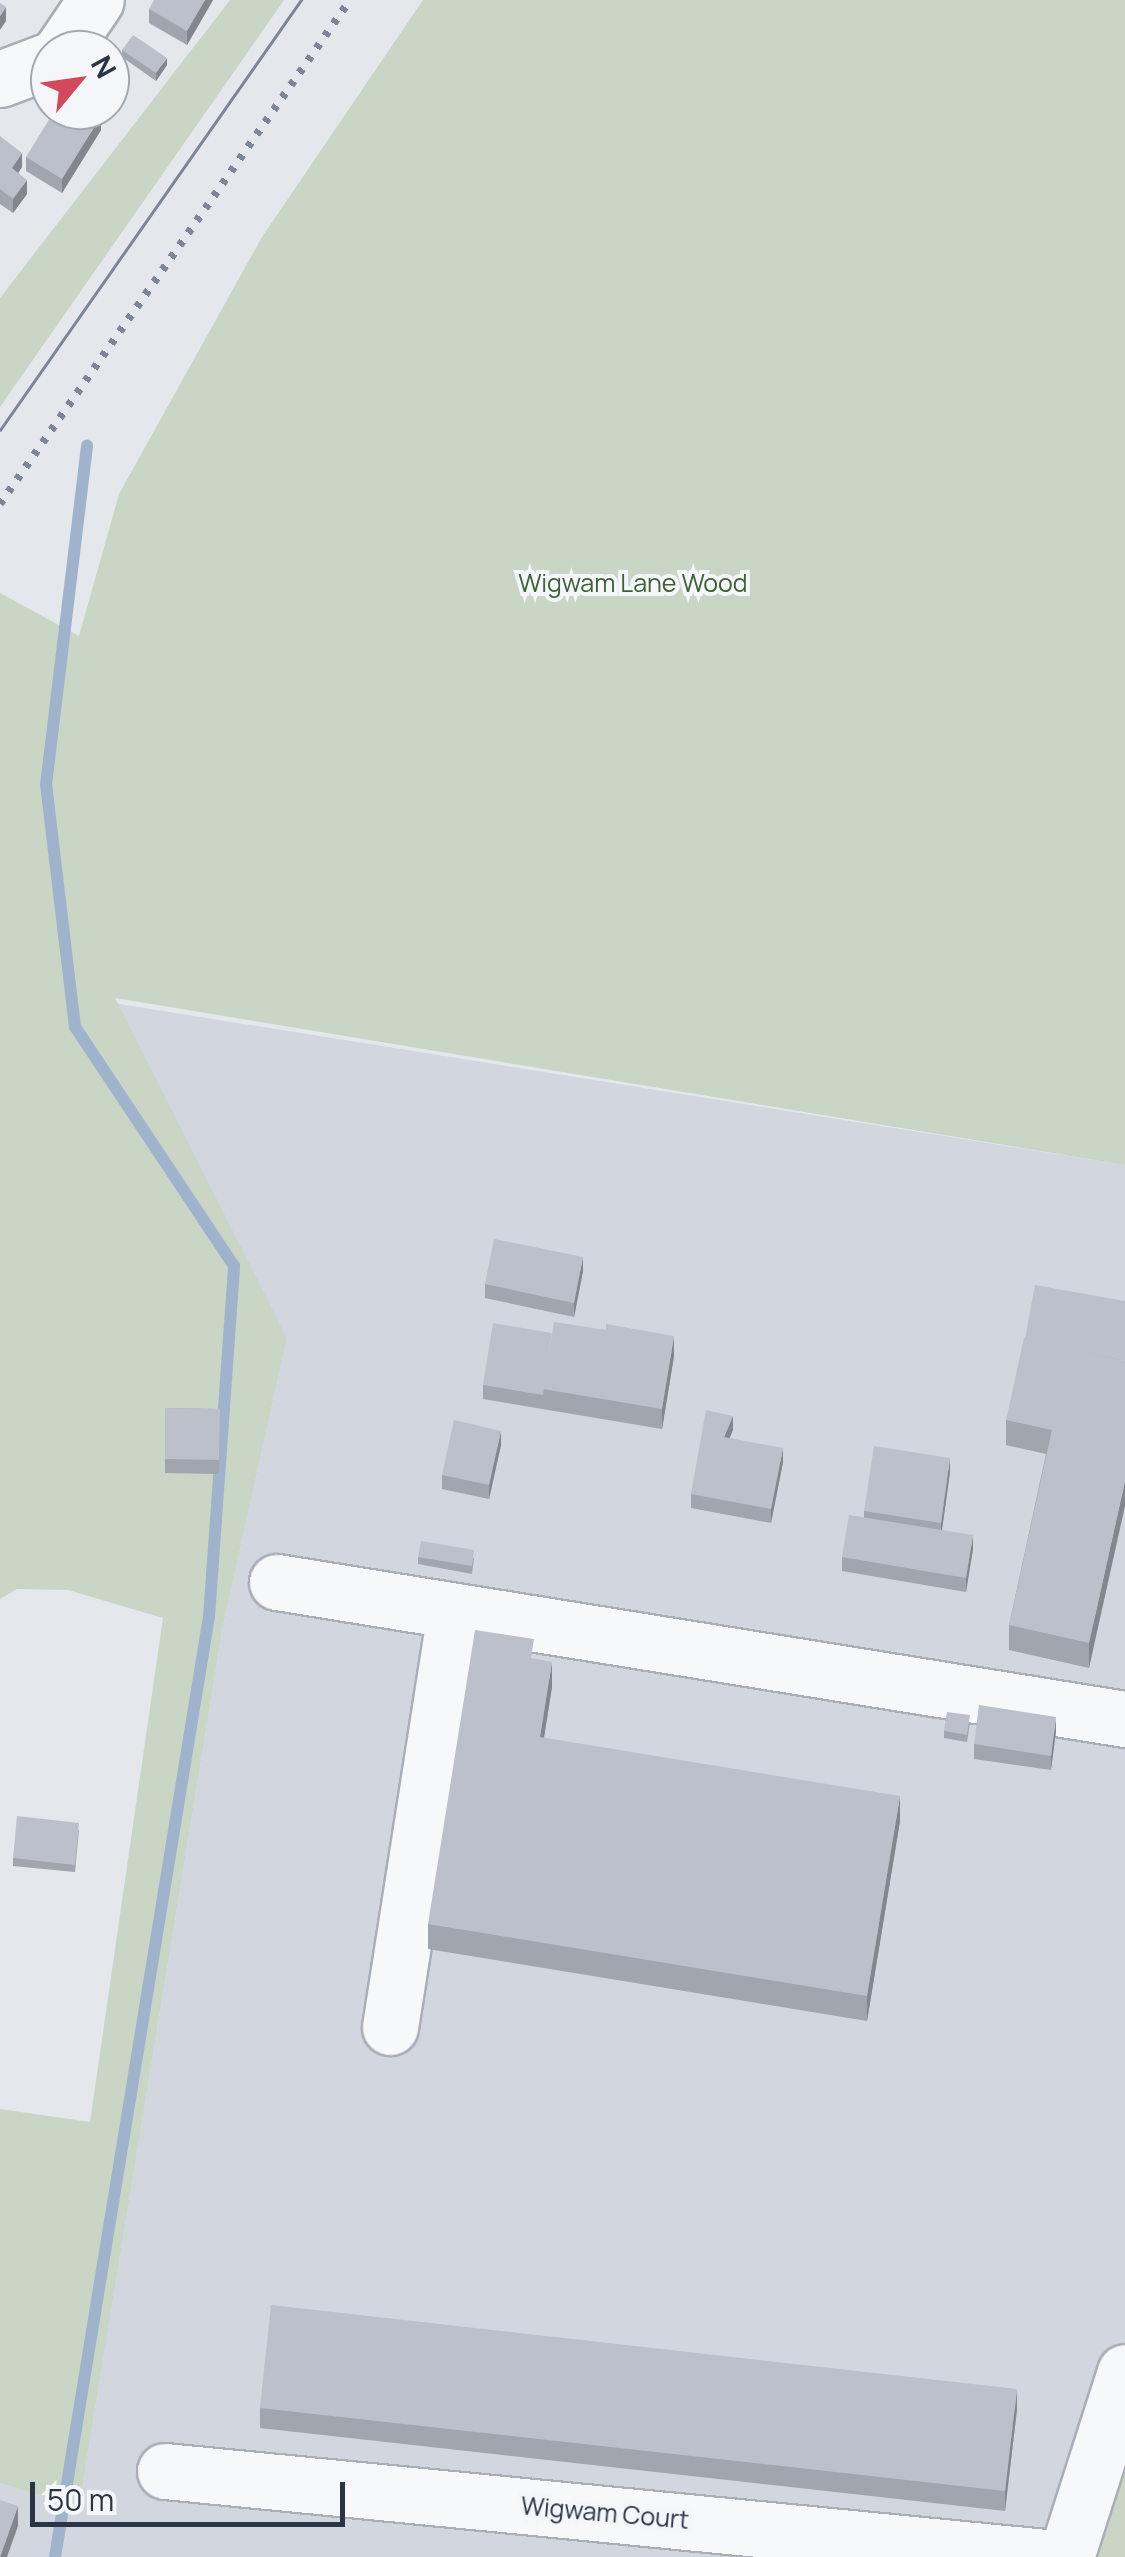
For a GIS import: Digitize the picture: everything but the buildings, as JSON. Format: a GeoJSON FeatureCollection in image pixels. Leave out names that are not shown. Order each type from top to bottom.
{"type":"FeatureCollection","features":[{"type":"Feature","properties":{"kind":"street"},"geometry":{"type":"LineString","coordinates":[[76,30],[96,0]]}},
{"type":"Feature","properties":{"kind":"street"},"geometry":{"type":"LineString","coordinates":[[0,79],[30,68]]}},
{"type":"Feature","properties":{"kind":"street"},"geometry":{"type":"LineString","coordinates":[[278,1582],[1125,1719]]}},
{"type":"Feature","properties":{"kind":"street"},"geometry":{"type":"LineString","coordinates":[[390,2027],[455,1612]]}},
{"type":"Feature","properties":{"kind":"street"},"geometry":{"type":"LineString","coordinates":[[1066,2557],[1125,2372]]}},
{"type":"Feature","properties":{"kind":"street","name":"Wigwam Court"},"geometry":{"type":"LineString","coordinates":[[165,2472],[1045,2557]]}},
{"type":"Feature","properties":{"kind":"shaded area"},"geometry":{"type":"Polygon","coordinates":[[[113,1003],[1125,1165],[1125,2466],[1097,2557],[0,2557],[0,2483],[79,2506],[223,1626],[287,1338],[113,1003]]]}},
{"type":"Feature","properties":{"kind":"green space"},"geometry":{"type":"Polygon","coordinates":[[[230,0],[284,0],[0,407],[0,298],[230,0]]]}},
{"type":"Feature","properties":{"kind":"green space","name":"Wigwam Lane Wood"},"geometry":{"type":"Polygon","coordinates":[[[423,0],[1125,0],[1125,1165],[115,998],[287,1338],[223,1626],[79,2507],[0,2483],[0,2109],[90,2122],[163,1618],[68,1590],[17,1589],[0,1599],[0,593],[79,636],[119,494],[262,237],[423,0]]]}},
{"type":"Feature","properties":{"kind":"green space"},"geometry":{"type":"Polygon","coordinates":[[[1125,2466],[1125,2557],[1097,2557],[1108,2527],[1125,2466]]]}},
{"type":"Feature","properties":{"kind":"waterway"},"geometry":{"type":"LineString","coordinates":[[55,2557],[209,1617],[234,1266],[75,1027],[46,785],[87,445]]}},
{"type":"Feature","properties":{"kind":"tram line"},"geometry":{"type":"LineString","coordinates":[[0,430],[301,0]]}},
{"type":"Feature","properties":{"kind":"railway"},"geometry":{"type":"LineString","coordinates":[[0,504],[350,0]]}}]}
